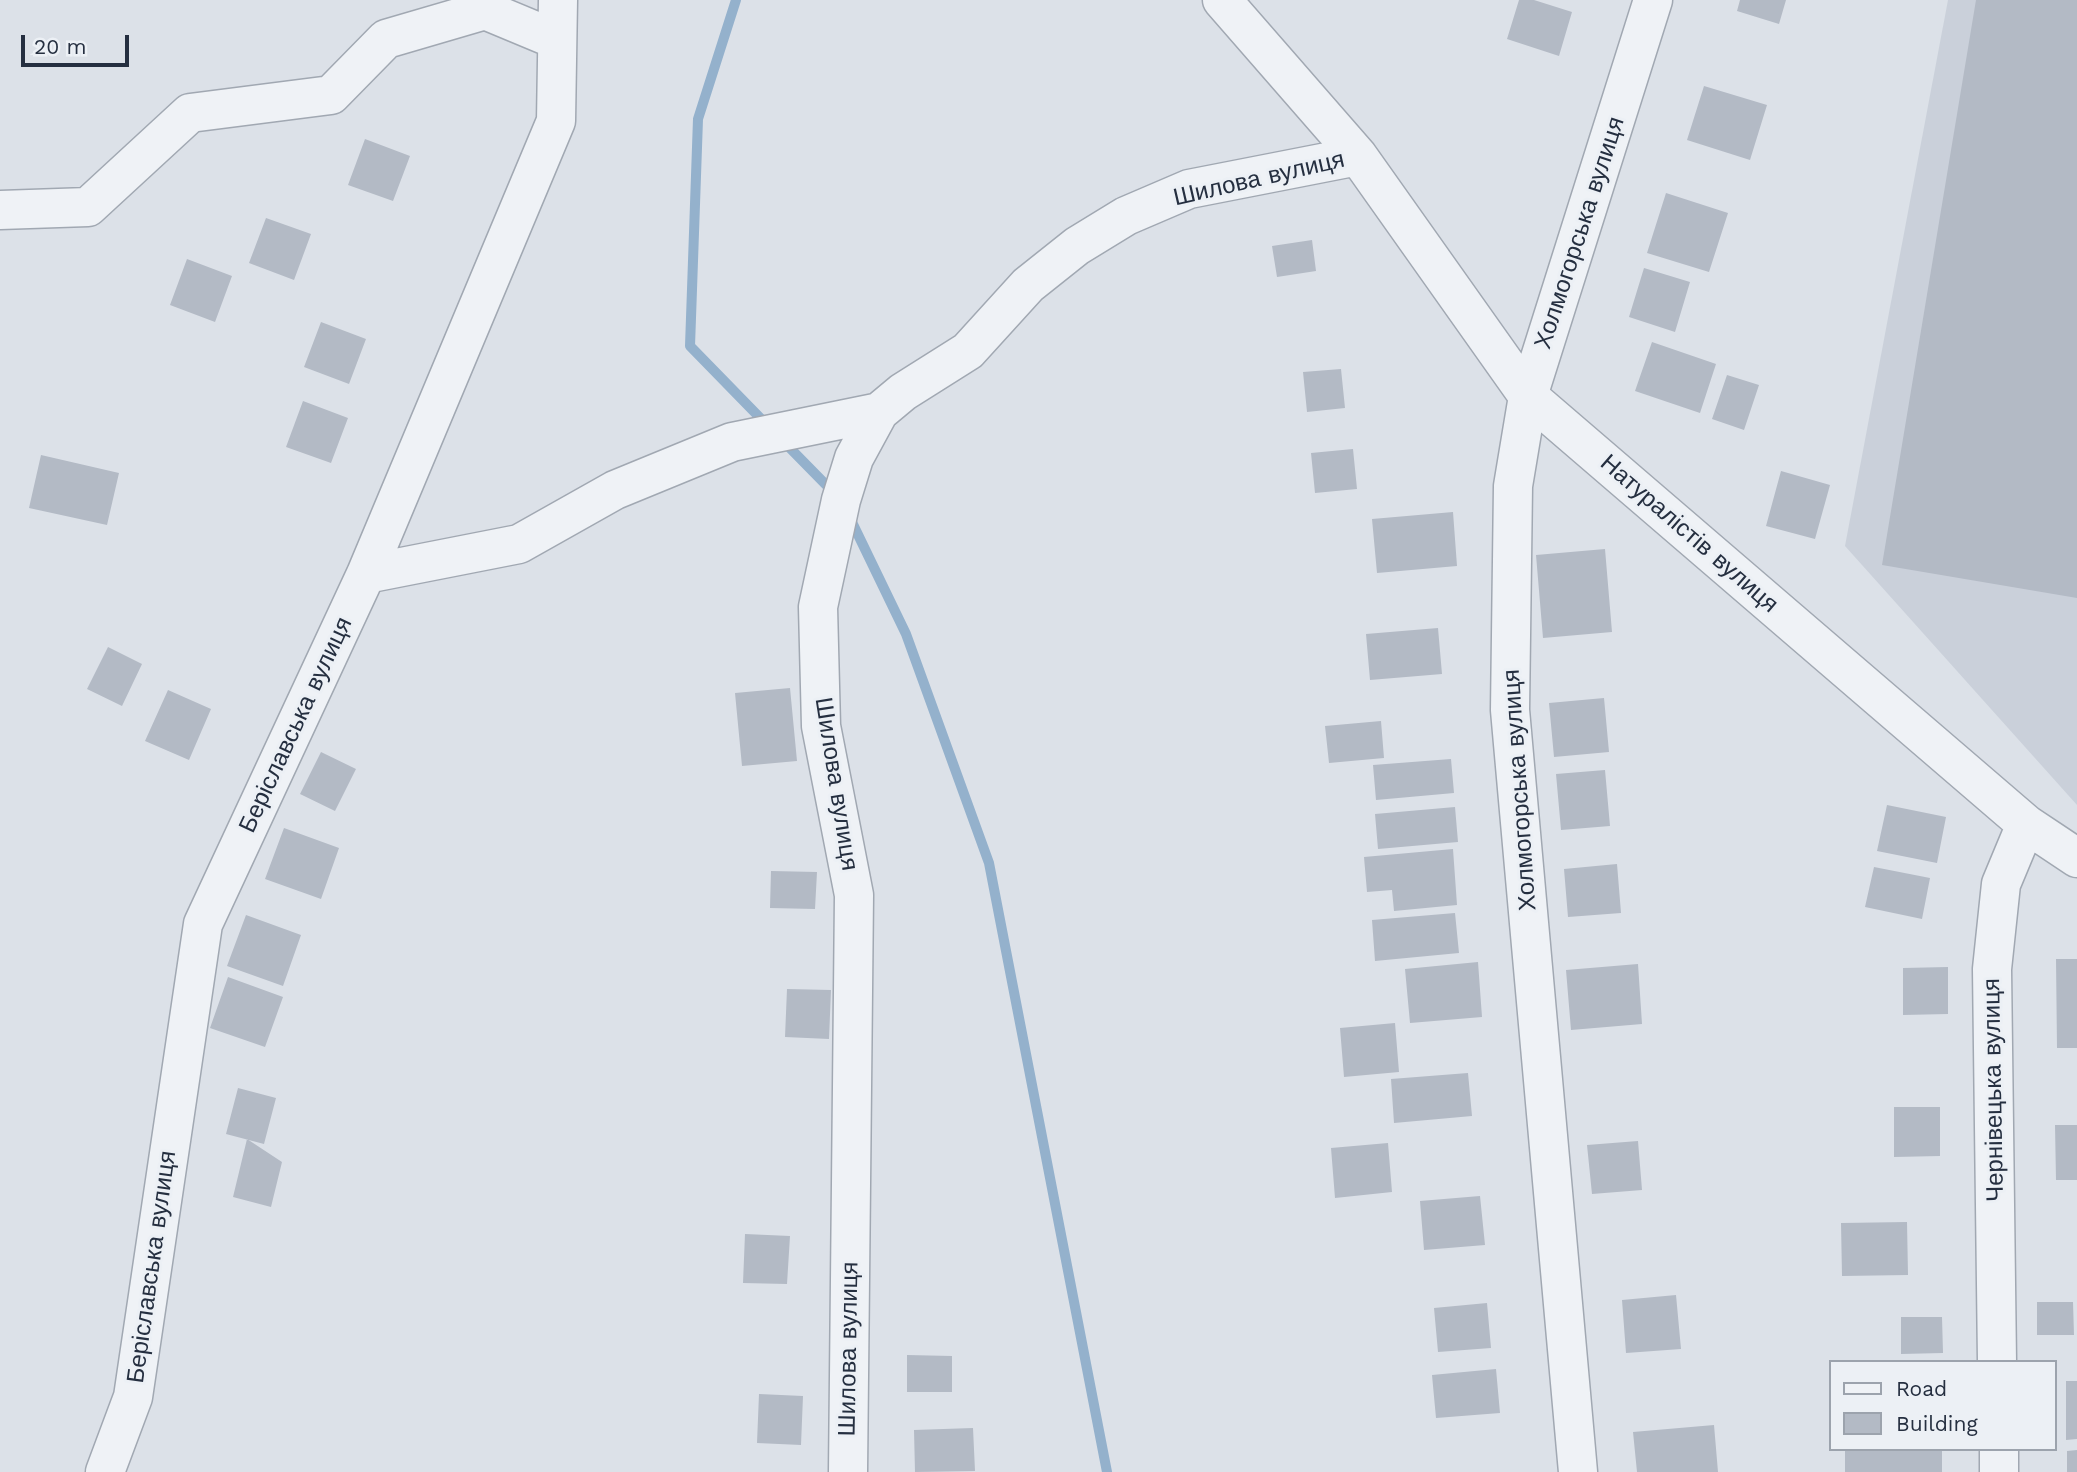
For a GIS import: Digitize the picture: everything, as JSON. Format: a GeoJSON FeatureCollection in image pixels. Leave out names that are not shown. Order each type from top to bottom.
{"type":"FeatureCollection","features":[{"type":"Feature","properties":{"kind":"street","name":"Беріславська вулиця"},"geometry":{"type":"LineString","coordinates":[[105,1472],[133,1397],[203,924],[366,575],[556,121],[558,0]]}},
{"type":"Feature","properties":{"kind":"street","name":"Натуралістів вулиця"},"geometry":{"type":"LineString","coordinates":[[1222,0],[1358,156],[1528,396],[2026,824],[2077,858]]}},
{"type":"Feature","properties":{"kind":"street","name":"Холмогорська вулиця"},"geometry":{"type":"LineString","coordinates":[[1578,1472],[1510,710],[1513,486],[1528,396],[1653,0]]}},
{"type":"Feature","properties":{"kind":"street"},"geometry":{"type":"LineString","coordinates":[[0,210],[88,207],[190,113],[331,95],[386,39],[485,10],[557,40]]}},
{"type":"Feature","properties":{"kind":"street","name":"Шилова вулиця"},"geometry":{"type":"LineString","coordinates":[[848,1472],[854,895],[821,726],[818,607],[841,500],[854,458],[879,412],[903,392],[968,351],[1028,285],[1077,246],[1126,216],[1189,189],[1358,156]]}},
{"type":"Feature","properties":{"kind":"street"},"geometry":{"type":"LineString","coordinates":[[366,575],[519,544],[615,490],[732,442],[879,412]]}},
{"type":"Feature","properties":{"kind":"street","name":"Чернівецька вулиця"},"geometry":{"type":"LineString","coordinates":[[1997,1360],[1992,969],[2001,884],[2026,824]]}},
{"type":"Feature","properties":{"kind":"street"},"geometry":{"type":"LineString","coordinates":[[1999,1451],[1999,1472]]}},
{"type":"Feature","properties":{"kind":"shaded area"},"geometry":{"type":"Polygon","coordinates":[[[1948,0],[2077,0],[2077,805],[1845,546],[1948,0]]]}},
{"type":"Feature","properties":{"kind":"building"},"geometry":{"type":"Polygon","coordinates":[[[1519,0],[1534,0],[1572,12],[1559,56],[1507,39],[1519,0]]]}},
{"type":"Feature","properties":{"kind":"building"},"geometry":{"type":"Polygon","coordinates":[[[1740,0],[1786,0],[1779,24],[1737,11],[1740,0]]]}},
{"type":"Feature","properties":{"kind":"building"},"geometry":{"type":"Polygon","coordinates":[[[1976,0],[2077,0],[2077,598],[1882,565],[1976,0]]]}},
{"type":"Feature","properties":{"kind":"building"},"geometry":{"type":"Polygon","coordinates":[[[1704,86],[1767,105],[1750,160],[1687,140],[1704,86]]]}},
{"type":"Feature","properties":{"kind":"building"},"geometry":{"type":"Polygon","coordinates":[[[365,139],[410,156],[393,201],[348,185],[365,139]]]}},
{"type":"Feature","properties":{"kind":"building"},"geometry":{"type":"Polygon","coordinates":[[[1666,193],[1728,213],[1709,272],[1647,253],[1666,193]]]}},
{"type":"Feature","properties":{"kind":"building"},"geometry":{"type":"Polygon","coordinates":[[[266,218],[311,234],[294,280],[249,263],[266,218]]]}},
{"type":"Feature","properties":{"kind":"building"},"geometry":{"type":"Polygon","coordinates":[[[1312,240],[1316,271],[1277,277],[1272,246],[1312,240]]]}},
{"type":"Feature","properties":{"kind":"building"},"geometry":{"type":"Polygon","coordinates":[[[187,259],[232,276],[215,322],[170,305],[187,259]]]}},
{"type":"Feature","properties":{"kind":"building"},"geometry":{"type":"Polygon","coordinates":[[[1644,268],[1690,282],[1675,332],[1629,317],[1644,268]]]}},
{"type":"Feature","properties":{"kind":"building"},"geometry":{"type":"Polygon","coordinates":[[[321,322],[366,339],[349,384],[304,367],[321,322]]]}},
{"type":"Feature","properties":{"kind":"building"},"geometry":{"type":"Polygon","coordinates":[[[1652,342],[1716,364],[1700,413],[1635,391],[1652,342]]]}},
{"type":"Feature","properties":{"kind":"building"},"geometry":{"type":"Polygon","coordinates":[[[1341,369],[1345,408],[1307,412],[1303,372],[1341,369]]]}},
{"type":"Feature","properties":{"kind":"building"},"geometry":{"type":"Polygon","coordinates":[[[1727,375],[1759,385],[1744,430],[1712,419],[1727,375]]]}},
{"type":"Feature","properties":{"kind":"building"},"geometry":{"type":"Polygon","coordinates":[[[303,401],[348,418],[331,463],[286,447],[303,401]]]}},
{"type":"Feature","properties":{"kind":"building"},"geometry":{"type":"Polygon","coordinates":[[[1353,449],[1357,489],[1315,493],[1311,453],[1353,449]]]}},
{"type":"Feature","properties":{"kind":"building"},"geometry":{"type":"Polygon","coordinates":[[[41,455],[119,473],[107,525],[29,508],[41,455]]]}},
{"type":"Feature","properties":{"kind":"building"},"geometry":{"type":"Polygon","coordinates":[[[1781,471],[1830,485],[1815,539],[1766,526],[1781,471]]]}},
{"type":"Feature","properties":{"kind":"building"},"geometry":{"type":"Polygon","coordinates":[[[1453,512],[1457,566],[1377,573],[1372,519],[1453,512]]]}},
{"type":"Feature","properties":{"kind":"building"},"geometry":{"type":"Polygon","coordinates":[[[1605,549],[1612,632],[1543,638],[1536,555],[1605,549]]]}},
{"type":"Feature","properties":{"kind":"building"},"geometry":{"type":"Polygon","coordinates":[[[1438,628],[1442,674],[1370,680],[1366,634],[1438,628]]]}},
{"type":"Feature","properties":{"kind":"building"},"geometry":{"type":"Polygon","coordinates":[[[108,647],[142,664],[122,706],[87,689],[108,647]]]}},
{"type":"Feature","properties":{"kind":"building"},"geometry":{"type":"Polygon","coordinates":[[[790,688],[797,761],[742,766],[735,693],[790,688]]]}},
{"type":"Feature","properties":{"kind":"building"},"geometry":{"type":"Polygon","coordinates":[[[168,690],[211,709],[189,760],[145,741],[168,690]]]}},
{"type":"Feature","properties":{"kind":"building"},"geometry":{"type":"Polygon","coordinates":[[[1604,698],[1609,752],[1554,757],[1549,703],[1604,698]]]}},
{"type":"Feature","properties":{"kind":"building"},"geometry":{"type":"Polygon","coordinates":[[[1381,721],[1384,758],[1329,763],[1325,726],[1381,721]]]}},
{"type":"Feature","properties":{"kind":"building"},"geometry":{"type":"Polygon","coordinates":[[[321,752],[356,769],[335,811],[300,794],[321,752]]]}},
{"type":"Feature","properties":{"kind":"building"},"geometry":{"type":"Polygon","coordinates":[[[1451,759],[1454,793],[1376,800],[1373,765],[1451,759]]]}},
{"type":"Feature","properties":{"kind":"building"},"geometry":{"type":"Polygon","coordinates":[[[1605,770],[1610,826],[1561,830],[1556,774],[1605,770]]]}},
{"type":"Feature","properties":{"kind":"building"},"geometry":{"type":"Polygon","coordinates":[[[1887,805],[1946,817],[1937,863],[1877,851],[1887,805]]]}},
{"type":"Feature","properties":{"kind":"building"},"geometry":{"type":"Polygon","coordinates":[[[1455,807],[1458,842],[1378,849],[1375,814],[1455,807]]]}},
{"type":"Feature","properties":{"kind":"building"},"geometry":{"type":"Polygon","coordinates":[[[284,828],[339,848],[321,899],[265,879],[284,828]]]}},
{"type":"Feature","properties":{"kind":"building"},"geometry":{"type":"Polygon","coordinates":[[[1453,849],[1457,905],[1394,911],[1392,890],[1367,892],[1364,857],[1453,849]]]}},
{"type":"Feature","properties":{"kind":"building"},"geometry":{"type":"Polygon","coordinates":[[[1617,864],[1621,913],[1568,917],[1564,869],[1617,864]]]}},
{"type":"Feature","properties":{"kind":"building"},"geometry":{"type":"Polygon","coordinates":[[[1874,867],[1930,878],[1922,919],[1865,907],[1874,867]]]}},
{"type":"Feature","properties":{"kind":"building"},"geometry":{"type":"Polygon","coordinates":[[[771,871],[817,872],[815,909],[770,908],[771,871]]]}},
{"type":"Feature","properties":{"kind":"building"},"geometry":{"type":"Polygon","coordinates":[[[1455,913],[1459,953],[1375,961],[1372,920],[1455,913]]]}},
{"type":"Feature","properties":{"kind":"building"},"geometry":{"type":"Polygon","coordinates":[[[246,915],[301,935],[283,986],[227,966],[246,915]]]}},
{"type":"Feature","properties":{"kind":"building"},"geometry":{"type":"Polygon","coordinates":[[[2056,959],[2077,959],[2077,1048],[2057,1048],[2056,959]]]}},
{"type":"Feature","properties":{"kind":"building"},"geometry":{"type":"Polygon","coordinates":[[[1478,962],[1482,1017],[1410,1023],[1405,969],[1478,962]]]}},
{"type":"Feature","properties":{"kind":"building"},"geometry":{"type":"Polygon","coordinates":[[[1638,964],[1642,1024],[1571,1030],[1566,970],[1638,964]]]}},
{"type":"Feature","properties":{"kind":"building"},"geometry":{"type":"Polygon","coordinates":[[[1948,967],[1948,1014],[1903,1015],[1903,968],[1948,967]]]}},
{"type":"Feature","properties":{"kind":"building"},"geometry":{"type":"Polygon","coordinates":[[[228,977],[283,997],[265,1047],[210,1028],[228,977]]]}},
{"type":"Feature","properties":{"kind":"building"},"geometry":{"type":"Polygon","coordinates":[[[787,989],[831,990],[829,1039],[785,1037],[787,989]]]}},
{"type":"Feature","properties":{"kind":"building"},"geometry":{"type":"Polygon","coordinates":[[[1395,1023],[1399,1072],[1344,1077],[1340,1028],[1395,1023]]]}},
{"type":"Feature","properties":{"kind":"building"},"geometry":{"type":"Polygon","coordinates":[[[1468,1073],[1472,1116],[1394,1123],[1391,1079],[1468,1073]]]}},
{"type":"Feature","properties":{"kind":"building"},"geometry":{"type":"Polygon","coordinates":[[[238,1088],[276,1098],[264,1144],[226,1134],[238,1088]]]}},
{"type":"Feature","properties":{"kind":"building"},"geometry":{"type":"Polygon","coordinates":[[[1894,1107],[1940,1107],[1940,1156],[1894,1157],[1894,1107]]]}},
{"type":"Feature","properties":{"kind":"building"},"geometry":{"type":"Polygon","coordinates":[[[2055,1125],[2077,1125],[2077,1180],[2056,1180],[2055,1125]]]}},
{"type":"Feature","properties":{"kind":"building"},"geometry":{"type":"Polygon","coordinates":[[[247,1139],[282,1162],[271,1207],[233,1197],[247,1139]]]}},
{"type":"Feature","properties":{"kind":"building"},"geometry":{"type":"Polygon","coordinates":[[[1638,1141],[1642,1190],[1592,1194],[1587,1145],[1638,1141]]]}},
{"type":"Feature","properties":{"kind":"building"},"geometry":{"type":"Polygon","coordinates":[[[1388,1143],[1392,1192],[1335,1198],[1331,1148],[1388,1143]]]}},
{"type":"Feature","properties":{"kind":"building"},"geometry":{"type":"Polygon","coordinates":[[[1480,1196],[1485,1245],[1424,1250],[1420,1201],[1480,1196]]]}},
{"type":"Feature","properties":{"kind":"building"},"geometry":{"type":"Polygon","coordinates":[[[1907,1222],[1908,1275],[1842,1276],[1841,1223],[1907,1222]]]}},
{"type":"Feature","properties":{"kind":"building"},"geometry":{"type":"Polygon","coordinates":[[[745,1234],[790,1236],[787,1284],[743,1283],[745,1234]]]}},
{"type":"Feature","properties":{"kind":"building"},"geometry":{"type":"Polygon","coordinates":[[[1676,1295],[1681,1349],[1626,1353],[1622,1300],[1676,1295]]]}},
{"type":"Feature","properties":{"kind":"building"},"geometry":{"type":"Polygon","coordinates":[[[2037,1302],[2073,1302],[2074,1335],[2037,1335],[2037,1302]]]}},
{"type":"Feature","properties":{"kind":"building"},"geometry":{"type":"Polygon","coordinates":[[[1487,1303],[1491,1348],[1438,1352],[1434,1308],[1487,1303]]]}},
{"type":"Feature","properties":{"kind":"building"},"geometry":{"type":"Polygon","coordinates":[[[1901,1317],[1942,1317],[1943,1353],[1901,1354],[1901,1317]]]}},
{"type":"Feature","properties":{"kind":"building"},"geometry":{"type":"Polygon","coordinates":[[[907,1355],[952,1356],[952,1392],[907,1392],[907,1355]]]}},
{"type":"Feature","properties":{"kind":"building"},"geometry":{"type":"Polygon","coordinates":[[[1496,1369],[1500,1413],[1436,1418],[1432,1375],[1496,1369]]]}},
{"type":"Feature","properties":{"kind":"building"},"geometry":{"type":"Polygon","coordinates":[[[2066,1381],[2077,1381],[2077,1439],[2066,1440],[2066,1381]]]}},
{"type":"Feature","properties":{"kind":"building"},"geometry":{"type":"Polygon","coordinates":[[[759,1394],[803,1396],[801,1445],[757,1443],[759,1394]]]}},
{"type":"Feature","properties":{"kind":"building"},"geometry":{"type":"Polygon","coordinates":[[[1714,1425],[1718,1472],[1637,1472],[1633,1432],[1714,1425]]]}},
{"type":"Feature","properties":{"kind":"building"},"geometry":{"type":"Polygon","coordinates":[[[973,1428],[975,1471],[915,1472],[914,1430],[973,1428]]]}},
{"type":"Feature","properties":{"kind":"building"},"geometry":{"type":"Polygon","coordinates":[[[2077,1450],[2077,1472],[2067,1472],[2067,1451],[2077,1450]]]}},
{"type":"Feature","properties":{"kind":"building"},"geometry":{"type":"Polygon","coordinates":[[[1845,1451],[1942,1451],[1942,1472],[1845,1472],[1845,1451]]]}},
{"type":"Feature","properties":{"kind":"waterway"},"geometry":{"type":"LineString","coordinates":[[736,0],[698,119],[690,346],[769,427]]}},
{"type":"Feature","properties":{"kind":"waterway"},"geometry":{"type":"LineString","coordinates":[[783,441],[835,494]]}},
{"type":"Feature","properties":{"kind":"waterway"},"geometry":{"type":"LineString","coordinates":[[849,516],[906,634],[989,863],[1107,1472]]}}]}
